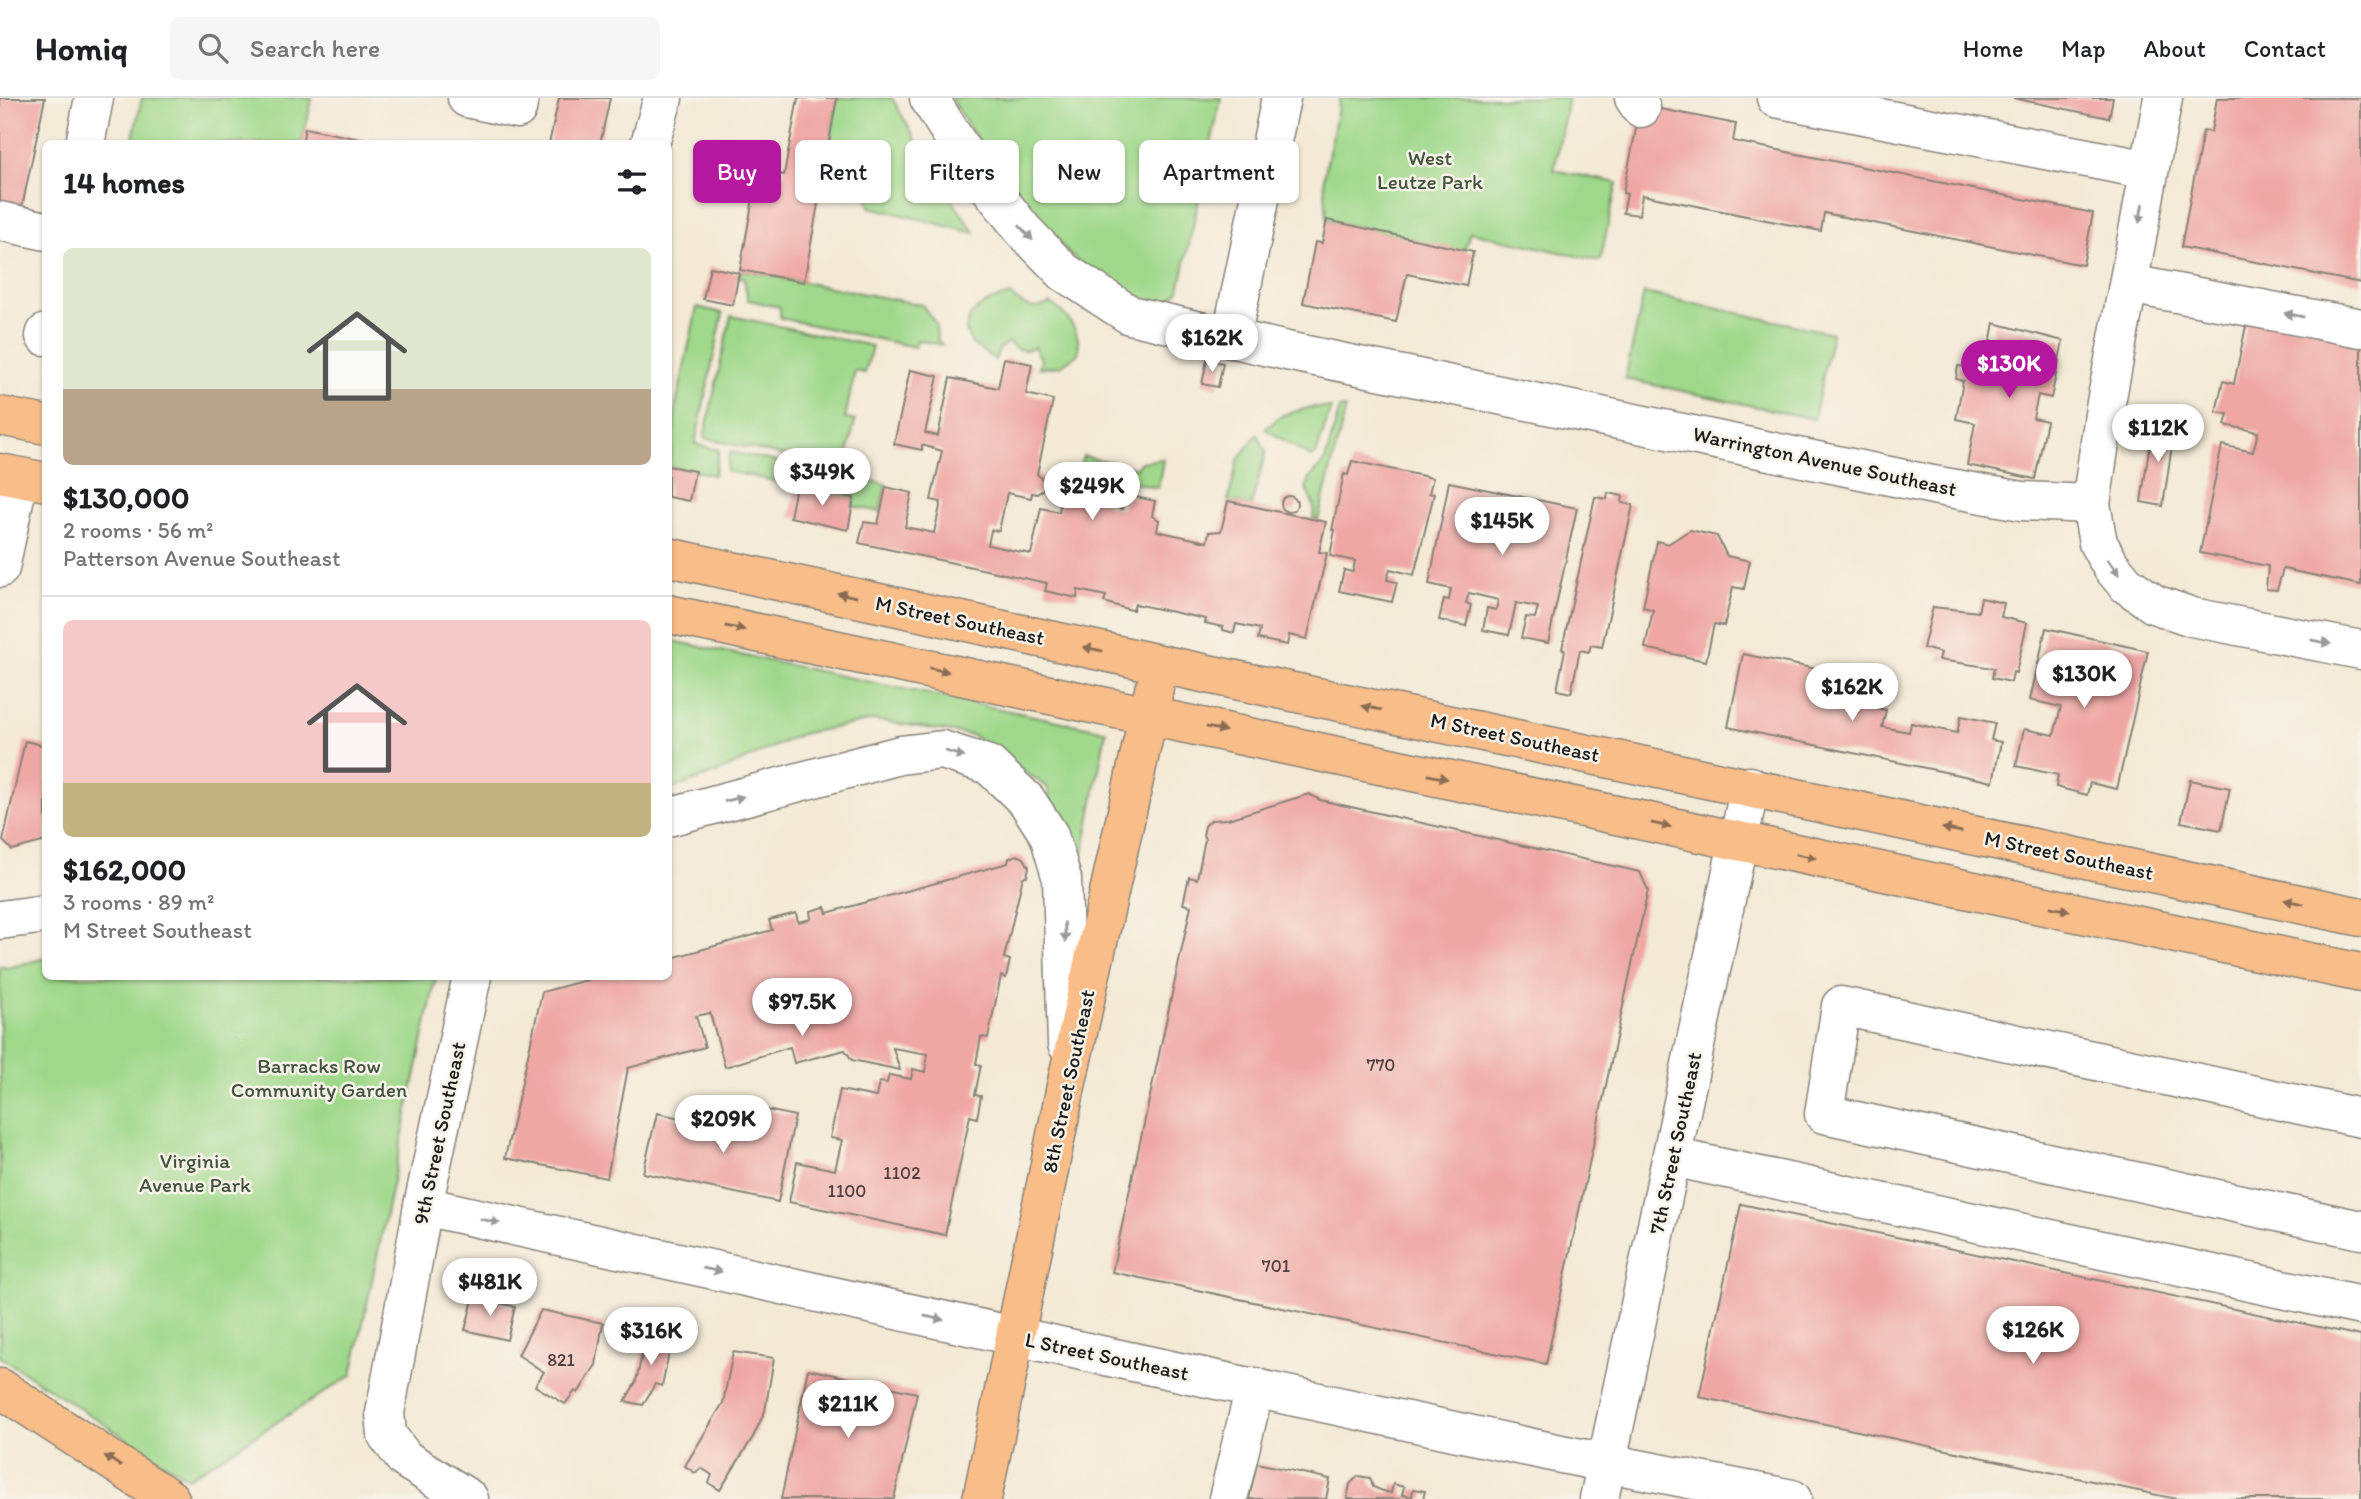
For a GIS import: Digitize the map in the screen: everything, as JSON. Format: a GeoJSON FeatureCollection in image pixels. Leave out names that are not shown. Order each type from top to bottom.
{"type":"FeatureCollection","features":[{"type":"Feature","properties":{"kind":"main road"},"geometry":{"type":"LineString","coordinates":[[0,416],[42,424]]}},
{"type":"Feature","properties":{"kind":"main road","name":"M Street Southeast"},"geometry":{"type":"LineString","coordinates":[[672,558],[1160,664],[1750,786],[2361,917]]}},
{"type":"Feature","properties":{"kind":"main road"},"geometry":{"type":"LineString","coordinates":[[672,615],[2361,973]]}},
{"type":"Feature","properties":{"kind":"main road","name":"8th Street Southeast"},"geometry":{"type":"LineString","coordinates":[[982,1499],[1066,1086],[1160,664]]}},
{"type":"Feature","properties":{"kind":"main road"},"geometry":{"type":"LineString","coordinates":[[0,1388],[170,1499]]}},
{"type":"Feature","properties":{"kind":"street"},"geometry":{"type":"LineString","coordinates":[[86,140],[94,98]]}},
{"type":"Feature","properties":{"kind":"street"},"geometry":{"type":"LineString","coordinates":[[467,98],[517,108],[519,98]]}},
{"type":"Feature","properties":{"kind":"street"},"geometry":{"type":"LineString","coordinates":[[652,140],[663,98]]}},
{"type":"Feature","properties":{"kind":"street","name":"Warrington Avenue Southeast"},"geometry":{"type":"LineString","coordinates":[[929,98],[987,186],[1023,230],[1064,272],[1130,315],[1231,339],[1933,485],[2022,501],[2091,504]]}},
{"type":"Feature","properties":{"kind":"street"},"geometry":{"type":"LineString","coordinates":[[1231,339],[1280,98]]}},
{"type":"Feature","properties":{"kind":"street"},"geometry":{"type":"LineString","coordinates":[[1776,98],[2149,170]]}},
{"type":"Feature","properties":{"kind":"street"},"geometry":{"type":"LineString","coordinates":[[2163,98],[2091,504],[2093,527],[2111,566],[2126,584],[2154,604],[2192,617],[2361,650]]}},
{"type":"Feature","properties":{"kind":"street"},"geometry":{"type":"LineString","coordinates":[[0,221],[42,230]]}},
{"type":"Feature","properties":{"kind":"street"},"geometry":{"type":"LineString","coordinates":[[2129,284],[2361,328]]}},
{"type":"Feature","properties":{"kind":"street"},"geometry":{"type":"LineString","coordinates":[[0,568],[21,478]]}},
{"type":"Feature","properties":{"kind":"street"},"geometry":{"type":"LineString","coordinates":[[672,816],[901,755],[942,750],[989,765],[1024,797],[1049,835],[1062,879],[1068,1006],[1066,1086]]}},
{"type":"Feature","properties":{"kind":"street","name":"7th Street Southeast"},"geometry":{"type":"LineString","coordinates":[[1599,1499],[1750,786]]}},
{"type":"Feature","properties":{"kind":"street"},"geometry":{"type":"LineString","coordinates":[[0,920],[42,915]]}},
{"type":"Feature","properties":{"kind":"street","name":"9th Street Southeast"},"geometry":{"type":"LineString","coordinates":[[469,1499],[405,1459],[387,1435],[385,1413],[423,1206],[471,980]]}},
{"type":"Feature","properties":{"kind":"street"},"geometry":{"type":"LineString","coordinates":[[2361,1118],[1841,1006],[1824,1114],[2361,1230]]}},
{"type":"Feature","properties":{"kind":"street"},"geometry":{"type":"LineString","coordinates":[[1672,1157],[2361,1306]]}},
{"type":"Feature","properties":{"kind":"street","name":"L Street Southeast"},"geometry":{"type":"LineString","coordinates":[[423,1206],[1561,1454],[1608,1461],[1792,1499]]}},
{"type":"Feature","properties":{"kind":"street"},"geometry":{"type":"LineString","coordinates":[[1228,1499],[1255,1387]]}},
{"type":"Feature","properties":{"kind":"green space"},"geometry":{"type":"Polygon","coordinates":[[[142,98],[312,98],[303,140],[132,140],[142,98]]]}},
{"type":"Feature","properties":{"kind":"green space"},"geometry":{"type":"Polygon","coordinates":[[[837,98],[892,98],[916,140],[905,140],[905,203],[954,203],[975,233],[870,207],[869,203],[891,203],[891,140],[829,140],[837,98]]]}},
{"type":"Feature","properties":{"kind":"green space"},"geometry":{"type":"Polygon","coordinates":[[[951,98],[1221,98],[1212,140],[1139,140],[1139,203],[1198,203],[1179,290],[1164,307],[1129,295],[1097,276],[1067,252],[1019,198],[1019,140],[978,140],[951,98]]]}},
{"type":"Feature","properties":{"kind":"green space","name":"West Leutze Park"},"geometry":{"type":"Polygon","coordinates":[[[1340,98],[1568,98],[1554,170],[1617,183],[1600,261],[1470,232],[1464,251],[1327,220],[1324,177],[1340,98]]]}},
{"type":"Feature","properties":{"kind":"green space"},"geometry":{"type":"Polygon","coordinates":[[[740,270],[922,305],[936,324],[937,339],[942,345],[917,340],[915,347],[780,318],[780,307],[748,300],[744,278],[739,277],[740,270]]]}},
{"type":"Feature","properties":{"kind":"green space"},"geometry":{"type":"Polygon","coordinates":[[[1644,293],[1832,333],[1814,419],[1625,379],[1644,293]]]}},
{"type":"Feature","properties":{"kind":"green space"},"geometry":{"type":"Polygon","coordinates":[[[1011,295],[1029,307],[1050,303],[1062,313],[1072,324],[1078,338],[1078,354],[1060,366],[1039,368],[1041,359],[1034,347],[1020,350],[1008,342],[999,349],[995,360],[972,344],[966,331],[971,316],[988,302],[1011,295]]]}},
{"type":"Feature","properties":{"kind":"green space"},"geometry":{"type":"Polygon","coordinates":[[[697,307],[723,313],[695,444],[719,450],[714,475],[672,467],[676,406],[697,307]]]}},
{"type":"Feature","properties":{"kind":"green space"},"geometry":{"type":"Polygon","coordinates":[[[731,316],[872,346],[865,373],[855,371],[845,418],[855,421],[844,469],[704,438],[731,316]]]}},
{"type":"Feature","properties":{"kind":"green space"},"geometry":{"type":"Polygon","coordinates":[[[1312,407],[1331,408],[1316,455],[1311,457],[1265,429],[1283,415],[1312,407]]]}},
{"type":"Feature","properties":{"kind":"green space"},"geometry":{"type":"Polygon","coordinates":[[[1340,408],[1346,408],[1318,520],[1313,519],[1314,506],[1306,489],[1310,478],[1325,461],[1340,408]]]}},
{"type":"Feature","properties":{"kind":"green space"},"geometry":{"type":"Polygon","coordinates":[[[1257,434],[1266,451],[1251,506],[1228,501],[1238,460],[1257,434]]]}},
{"type":"Feature","properties":{"kind":"green space"},"geometry":{"type":"Polygon","coordinates":[[[730,452],[886,484],[880,512],[852,506],[854,498],[726,471],[730,452]]]}},
{"type":"Feature","properties":{"kind":"green space"},"geometry":{"type":"Polygon","coordinates":[[[1083,456],[1136,468],[1141,462],[1163,459],[1158,488],[1084,472],[1080,466],[1083,456]]]}},
{"type":"Feature","properties":{"kind":"green space"},"geometry":{"type":"Polygon","coordinates":[[[672,641],[1106,731],[1077,887],[1047,787],[972,735],[875,720],[801,734],[719,772],[672,789],[672,641]]]}},
{"type":"Feature","properties":{"kind":"green space","name":"Virginia Avenue Park"},"geometry":{"type":"Polygon","coordinates":[[[42,959],[42,980],[435,980],[352,1375],[188,1478],[0,1357],[0,966],[7,968],[42,959]]]}},
{"type":"Feature","properties":{"kind":"building"},"geometry":{"type":"Polygon","coordinates":[[[0,98],[45,98],[22,207],[0,202],[0,98]]]}},
{"type":"Feature","properties":{"kind":"building"},"geometry":{"type":"Polygon","coordinates":[[[559,98],[610,98],[601,140],[550,140],[559,98]]]}},
{"type":"Feature","properties":{"kind":"building"},"geometry":{"type":"Polygon","coordinates":[[[798,98],[837,98],[829,140],[795,140],[795,203],[818,203],[804,282],[740,270],[752,203],[781,203],[781,174],[784,175],[798,98]]]}},
{"type":"Feature","properties":{"kind":"building"},"geometry":{"type":"Polygon","coordinates":[[[2013,98],[2113,98],[2109,118],[2013,98]]]}},
{"type":"Feature","properties":{"kind":"building"},"geometry":{"type":"Polygon","coordinates":[[[2217,98],[2361,98],[2361,283],[2181,247],[2203,131],[2211,132],[2217,98]]]}},
{"type":"Feature","properties":{"kind":"building"},"geometry":{"type":"Polygon","coordinates":[[[1641,105],[1736,124],[1733,141],[2093,213],[2083,265],[1824,213],[1821,231],[1642,195],[1639,215],[1623,213],[1627,194],[1623,193],[1641,105]]]}},
{"type":"Feature","properties":{"kind":"building"},"geometry":{"type":"Polygon","coordinates":[[[305,128],[365,140],[303,140],[305,128]]]}},
{"type":"Feature","properties":{"kind":"building"},"geometry":{"type":"Polygon","coordinates":[[[1327,220],[1473,252],[1466,286],[1407,274],[1396,322],[1303,303],[1315,242],[1322,243],[1327,220]]]}},
{"type":"Feature","properties":{"kind":"building"},"geometry":{"type":"Polygon","coordinates":[[[710,267],[739,273],[733,305],[703,299],[710,267]]]}},
{"type":"Feature","properties":{"kind":"building"},"geometry":{"type":"Polygon","coordinates":[[[2248,316],[2361,338],[2361,585],[2283,569],[2277,590],[2266,589],[2268,566],[2200,553],[2222,445],[2253,452],[2258,432],[2225,425],[2228,414],[2216,412],[2223,381],[2234,384],[2248,316]]]}},
{"type":"Feature","properties":{"kind":"building"},"geometry":{"type":"Polygon","coordinates":[[[1994,323],[2063,341],[2051,398],[2038,395],[2033,418],[2047,421],[2035,479],[1967,465],[1975,423],[1956,419],[1963,381],[1956,379],[1958,366],[1985,368],[1994,323]]]}},
{"type":"Feature","properties":{"kind":"building"},"geometry":{"type":"Polygon","coordinates":[[[1004,358],[1032,364],[1026,394],[1053,400],[1037,474],[1045,482],[1043,490],[1037,494],[1032,493],[1031,498],[1007,493],[999,531],[991,530],[988,545],[1031,554],[1041,508],[1059,512],[1064,482],[1092,488],[1091,493],[1109,497],[1107,506],[1122,509],[1126,495],[1155,501],[1152,516],[1159,520],[1157,531],[1207,542],[1209,532],[1221,531],[1228,501],[1326,522],[1319,552],[1327,553],[1307,639],[1289,635],[1287,645],[1258,639],[1260,629],[1236,624],[1234,633],[1205,623],[1206,619],[1135,604],[1133,610],[1127,609],[1104,602],[1106,596],[1078,590],[1077,598],[1045,591],[1047,583],[859,543],[864,522],[878,524],[886,487],[912,493],[905,527],[934,533],[941,502],[931,500],[942,451],[922,445],[922,450],[894,444],[910,370],[938,376],[925,433],[938,436],[950,378],[998,388],[1004,358]]]}},
{"type":"Feature","properties":{"kind":"building"},"geometry":{"type":"Polygon","coordinates":[[[1207,360],[1223,363],[1218,387],[1202,384],[1207,360]]]}},
{"type":"Feature","properties":{"kind":"building"},"geometry":{"type":"Polygon","coordinates":[[[2153,422],[2175,425],[2163,506],[2141,502],[2153,422]]]}},
{"type":"Feature","properties":{"kind":"building"},"geometry":{"type":"Polygon","coordinates":[[[1352,461],[1433,478],[1429,493],[1434,494],[1414,575],[1390,569],[1387,580],[1397,582],[1392,602],[1339,591],[1344,570],[1353,572],[1355,561],[1330,556],[1335,530],[1332,530],[1344,474],[1348,475],[1352,461]]]}},
{"type":"Feature","properties":{"kind":"building"},"geometry":{"type":"Polygon","coordinates":[[[672,467],[695,471],[689,501],[672,498],[672,467]]]}},
{"type":"Feature","properties":{"kind":"building"},"geometry":{"type":"Polygon","coordinates":[[[1449,482],[1577,508],[1548,643],[1521,638],[1526,617],[1535,618],[1538,607],[1516,603],[1509,635],[1483,630],[1487,608],[1496,610],[1498,600],[1469,593],[1466,603],[1471,605],[1466,626],[1439,620],[1444,599],[1449,600],[1451,589],[1429,584],[1449,482]]]}},
{"type":"Feature","properties":{"kind":"building"},"geometry":{"type":"Polygon","coordinates":[[[796,486],[854,498],[848,530],[790,517],[796,486]]]}},
{"type":"Feature","properties":{"kind":"building"},"geometry":{"type":"Polygon","coordinates":[[[1608,493],[1623,496],[1622,503],[1633,505],[1602,647],[1591,645],[1589,652],[1580,650],[1571,693],[1557,690],[1565,650],[1562,649],[1595,497],[1607,499],[1608,493]]]}},
{"type":"Feature","properties":{"kind":"building"},"geometry":{"type":"Polygon","coordinates":[[[1289,496],[1295,498],[1295,510],[1289,512],[1283,510],[1281,504],[1283,498],[1289,496]]]}},
{"type":"Feature","properties":{"kind":"building"},"geometry":{"type":"Polygon","coordinates":[[[1690,530],[1717,536],[1727,556],[1750,561],[1744,589],[1733,587],[1724,626],[1714,624],[1706,661],[1645,648],[1653,610],[1643,607],[1657,541],[1668,544],[1690,530]]]}},
{"type":"Feature","properties":{"kind":"building"},"geometry":{"type":"Polygon","coordinates":[[[1981,598],[2004,603],[2001,617],[2027,623],[2016,673],[2013,672],[2011,682],[1992,678],[1994,668],[1939,660],[1941,653],[1923,648],[1933,607],[1978,612],[1981,598]]]}},
{"type":"Feature","properties":{"kind":"building"},"geometry":{"type":"Polygon","coordinates":[[[2046,628],[2148,651],[2117,789],[2090,783],[2087,795],[2056,787],[2058,775],[2016,766],[2024,729],[2054,735],[2061,707],[2030,700],[2046,628]]]}},
{"type":"Feature","properties":{"kind":"building"},"geometry":{"type":"Polygon","coordinates":[[[1743,654],[1816,669],[1811,688],[1826,691],[1824,697],[1886,710],[1882,727],[1909,732],[1911,723],[1957,733],[1961,716],[1995,723],[1991,740],[2001,742],[1993,782],[1728,727],[1743,654]]]}},
{"type":"Feature","properties":{"kind":"building"},"geometry":{"type":"Polygon","coordinates":[[[25,741],[42,745],[42,842],[12,850],[3,841],[25,741]]]}},
{"type":"Feature","properties":{"kind":"building"},"geometry":{"type":"Polygon","coordinates":[[[2190,780],[2230,788],[2221,830],[2181,822],[2190,780]]]}},
{"type":"Feature","properties":{"kind":"building"},"geometry":{"type":"Polygon","coordinates":[[[1309,794],[1320,800],[1640,872],[1648,890],[1546,1364],[1112,1272],[1191,906],[1183,904],[1189,877],[1197,879],[1205,826],[1211,820],[1228,819],[1309,794]]]}},
{"type":"Feature","properties":{"kind":"building"},"geometry":{"type":"Polygon","coordinates":[[[1017,855],[1024,858],[1029,867],[1027,876],[1023,877],[1004,958],[1010,960],[1006,978],[1001,976],[988,1038],[981,1037],[976,1064],[981,1065],[975,1095],[981,1096],[977,1118],[970,1116],[945,1235],[789,1202],[797,1162],[835,1170],[842,1140],[830,1138],[840,1090],[876,1097],[879,1082],[887,1083],[889,1075],[911,1079],[913,1069],[925,1072],[928,1054],[893,1048],[900,1070],[852,1060],[845,1050],[794,1063],[790,1047],[725,1067],[710,1013],[696,1016],[705,1047],[628,1068],[607,1178],[505,1158],[542,992],[586,980],[672,980],[672,958],[772,930],[769,920],[796,913],[798,922],[811,919],[810,911],[825,907],[827,913],[1008,863],[1009,858],[1017,855]]]}},
{"type":"Feature","properties":{"kind":"building"},"geometry":{"type":"Polygon","coordinates":[[[762,1109],[795,1116],[778,1202],[643,1173],[657,1113],[757,1135],[762,1109]]]}},
{"type":"Feature","properties":{"kind":"building"},"geometry":{"type":"Polygon","coordinates":[[[1741,1204],[2361,1336],[2361,1499],[2176,1499],[1699,1397],[1741,1204]]]}},
{"type":"Feature","properties":{"kind":"building"},"geometry":{"type":"Polygon","coordinates":[[[474,1296],[515,1307],[507,1340],[465,1330],[474,1296]]]}},
{"type":"Feature","properties":{"kind":"building"},"geometry":{"type":"Polygon","coordinates":[[[541,1310],[603,1323],[596,1365],[578,1393],[575,1391],[565,1404],[535,1386],[544,1372],[518,1355],[541,1310]]]}},
{"type":"Feature","properties":{"kind":"building"},"geometry":{"type":"Polygon","coordinates":[[[647,1332],[672,1338],[662,1386],[655,1384],[643,1405],[625,1401],[636,1382],[647,1332]]]}},
{"type":"Feature","properties":{"kind":"building"},"geometry":{"type":"Polygon","coordinates":[[[733,1352],[774,1358],[765,1411],[753,1437],[720,1490],[709,1483],[712,1475],[701,1468],[695,1473],[685,1466],[723,1403],[733,1352]]]}},
{"type":"Feature","properties":{"kind":"building"},"geometry":{"type":"Polygon","coordinates":[[[808,1369],[917,1393],[894,1499],[781,1499],[808,1369]]]}},
{"type":"Feature","properties":{"kind":"building"},"geometry":{"type":"Polygon","coordinates":[[[1257,1463],[1330,1479],[1326,1499],[1249,1499],[1257,1463]]]}},
{"type":"Feature","properties":{"kind":"building"},"geometry":{"type":"Polygon","coordinates":[[[1358,1476],[1370,1478],[1373,1487],[1391,1493],[1393,1484],[1404,1487],[1402,1495],[1412,1497],[1413,1489],[1425,1491],[1423,1499],[1347,1499],[1350,1484],[1358,1476]]]}},
{"type":"Feature","properties":{"kind":"park label","name":"Barracks Row Community Garden"},"geometry":{"type":"Point","coordinates":[319,1077]}}]}
